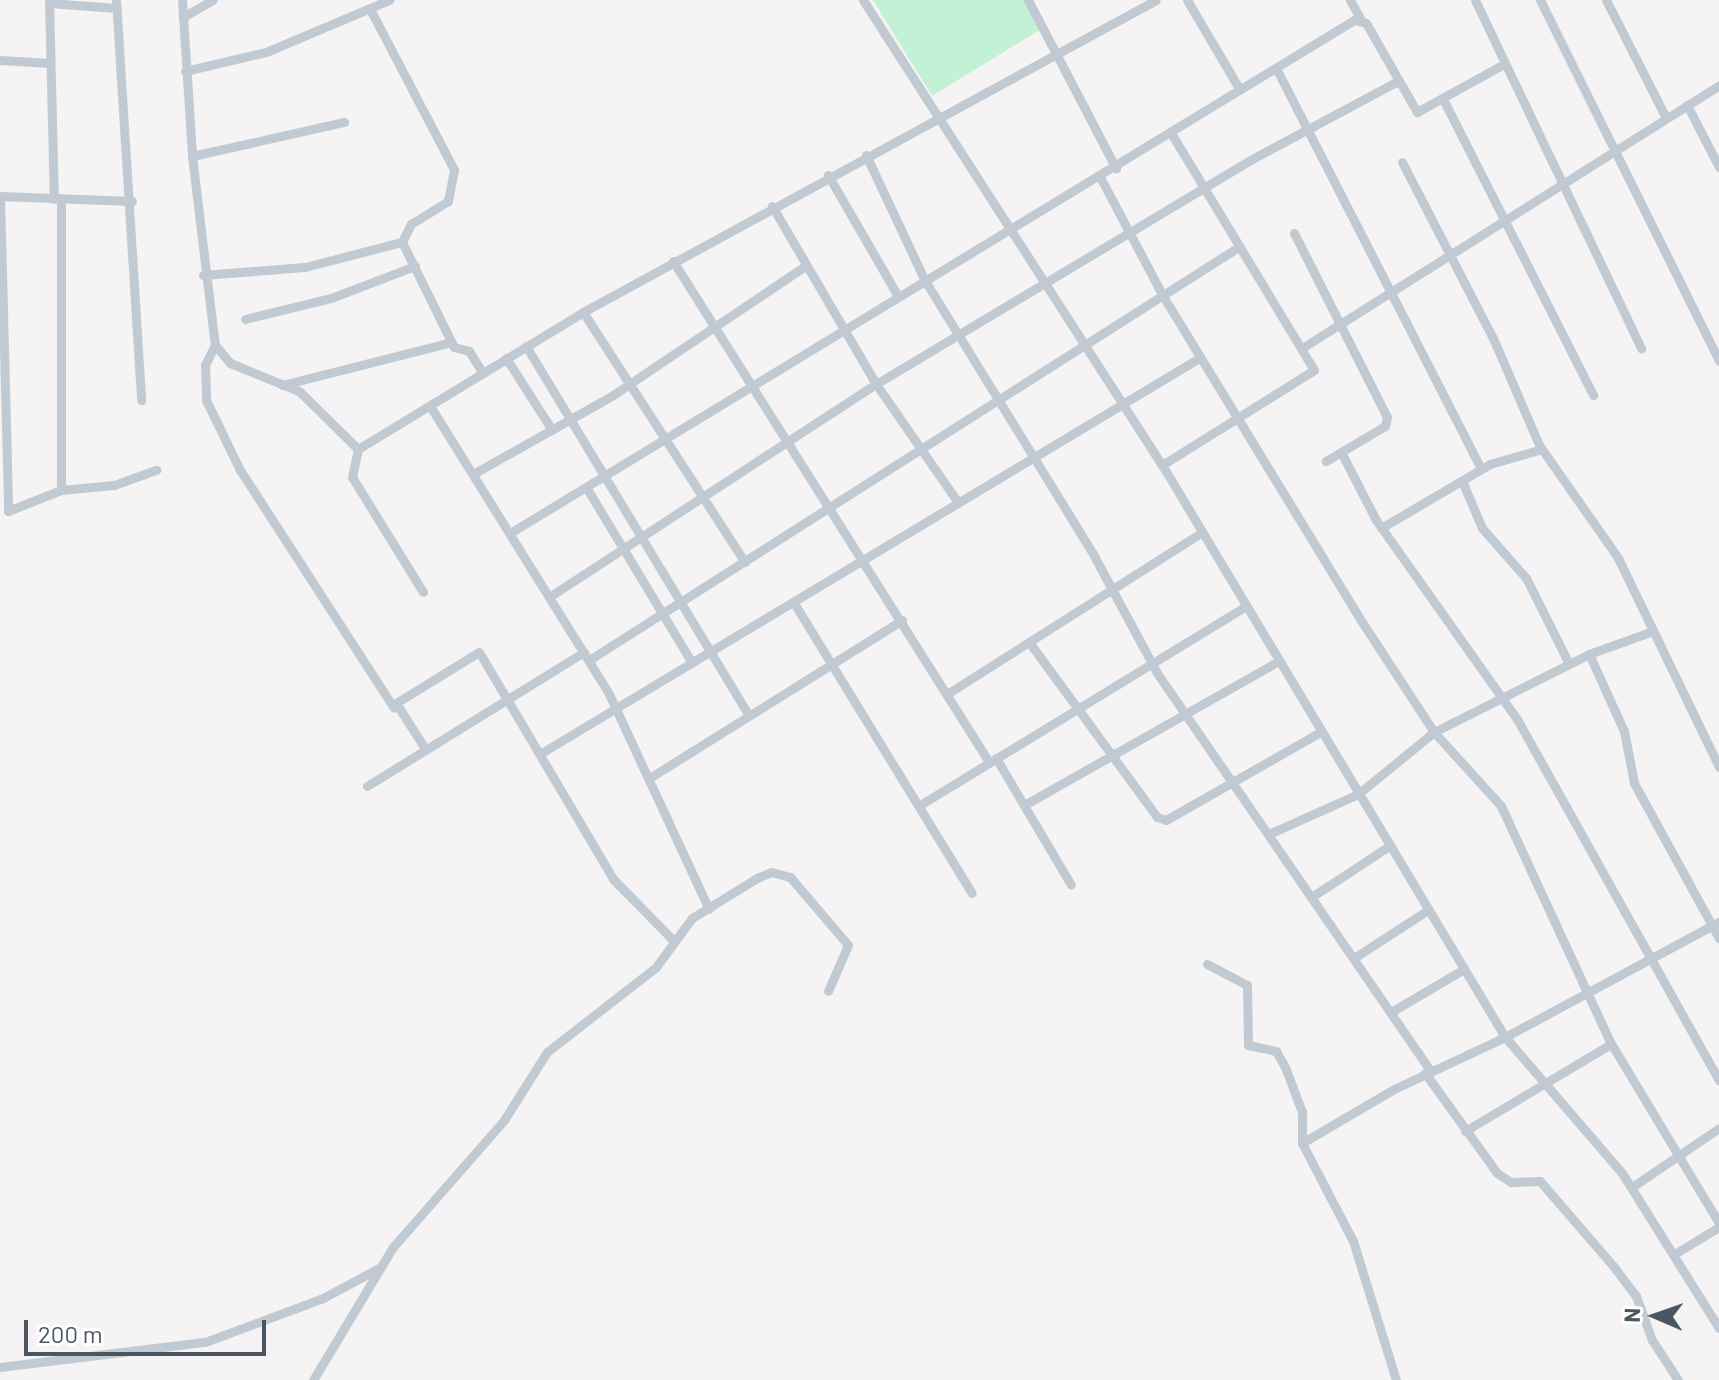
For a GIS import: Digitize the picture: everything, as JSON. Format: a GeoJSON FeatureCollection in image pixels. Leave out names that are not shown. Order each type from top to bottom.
{"type":"FeatureCollection","features":[{"type":"Feature","properties":{"kind":"street"},"geometry":{"type":"LineString","coordinates":[[182,0],[185,71],[203,275],[215,345],[230,363],[282,385],[315,404],[358,449]]}},
{"type":"Feature","properties":{"kind":"street"},"geometry":{"type":"LineString","coordinates":[[183,17],[212,0]]}},
{"type":"Feature","properties":{"kind":"street"},"geometry":{"type":"LineString","coordinates":[[185,71],[266,52],[389,0]]}},
{"type":"Feature","properties":{"kind":"street"},"geometry":{"type":"LineString","coordinates":[[863,0],[1162,465],[1505,1037],[1632,1187],[1676,1253],[1719,1328]]}},
{"type":"Feature","properties":{"kind":"street"},"geometry":{"type":"LineString","coordinates":[[1028,0],[1116,168]]}},
{"type":"Feature","properties":{"kind":"street"},"geometry":{"type":"LineString","coordinates":[[423,592],[352,477],[358,449],[673,261],[866,155],[940,121],[1156,0]]}},
{"type":"Feature","properties":{"kind":"street"},"geometry":{"type":"LineString","coordinates":[[1187,0],[1240,90]]}},
{"type":"Feature","properties":{"kind":"street"},"geometry":{"type":"LineString","coordinates":[[1350,0],[1417,112],[1504,64]]}},
{"type":"Feature","properties":{"kind":"street"},"geometry":{"type":"LineString","coordinates":[[1475,0],[1641,348]]}},
{"type":"Feature","properties":{"kind":"street"},"geometry":{"type":"LineString","coordinates":[[1540,0],[1719,361]]}},
{"type":"Feature","properties":{"kind":"street"},"geometry":{"type":"LineString","coordinates":[[1606,0],[1666,118]]}},
{"type":"Feature","properties":{"kind":"street"},"geometry":{"type":"LineString","coordinates":[[61,490],[58,199],[49,63],[49,2],[116,4],[132,201],[141,400]]}},
{"type":"Feature","properties":{"kind":"street"},"geometry":{"type":"LineString","coordinates":[[203,275],[305,267],[402,242],[411,224],[448,201],[454,170],[370,9]]}},
{"type":"Feature","properties":{"kind":"street"},"geometry":{"type":"LineString","coordinates":[[510,533],[924,279],[1012,231],[1360,18]]}},
{"type":"Feature","properties":{"kind":"street"},"geometry":{"type":"LineString","coordinates":[[0,60],[49,63]]}},
{"type":"Feature","properties":{"kind":"street"},"geometry":{"type":"LineString","coordinates":[[1276,68],[1393,290],[1481,468]]}},
{"type":"Feature","properties":{"kind":"street"},"geometry":{"type":"LineString","coordinates":[[549,597],[876,384],[1309,127],[1398,81]]}},
{"type":"Feature","properties":{"kind":"street"},"geometry":{"type":"LineString","coordinates":[[1302,348],[1447,252],[1719,85]]}},
{"type":"Feature","properties":{"kind":"street"},"geometry":{"type":"LineString","coordinates":[[1443,99],[1593,395]]}},
{"type":"Feature","properties":{"kind":"street"},"geometry":{"type":"LineString","coordinates":[[1687,105],[1719,167]]}},
{"type":"Feature","properties":{"kind":"street"},"geometry":{"type":"LineString","coordinates":[[192,156],[344,122]]}},
{"type":"Feature","properties":{"kind":"street"},"geometry":{"type":"LineString","coordinates":[[1162,465],[1312,374],[1302,348],[1171,133]]}},
{"type":"Feature","properties":{"kind":"street"},"geometry":{"type":"LineString","coordinates":[[866,155],[924,279],[1112,589],[1152,665],[1187,718],[1313,896],[1391,1012],[1465,1131],[1503,1179],[1540,1181],[1636,1296],[1652,1340],[1676,1379]]}},
{"type":"Feature","properties":{"kind":"street"},"geometry":{"type":"LineString","coordinates":[[1402,162],[1542,449],[1587,507],[1653,631],[1719,767]]}},
{"type":"Feature","properties":{"kind":"street"},"geometry":{"type":"LineString","coordinates":[[828,175],[898,296]]}},
{"type":"Feature","properties":{"kind":"street"},"geometry":{"type":"LineString","coordinates":[[1100,177],[1163,296],[1434,732],[1501,806],[1587,998],[1719,1225],[1676,1253]]}},
{"type":"Feature","properties":{"kind":"street"},"geometry":{"type":"LineString","coordinates":[[132,201],[0,196],[8,511],[61,490],[114,485],[156,470]]}},
{"type":"Feature","properties":{"kind":"street"},"geometry":{"type":"LineString","coordinates":[[772,206],[876,384],[957,501]]}},
{"type":"Feature","properties":{"kind":"street"},"geometry":{"type":"LineString","coordinates":[[1294,233],[1388,422],[1326,461]]}},
{"type":"Feature","properties":{"kind":"street"},"geometry":{"type":"LineString","coordinates":[[402,242],[452,342],[469,351],[483,373]]}},
{"type":"Feature","properties":{"kind":"street"},"geometry":{"type":"LineString","coordinates":[[367,786],[507,696],[663,614],[998,404],[1240,246]]}},
{"type":"Feature","properties":{"kind":"street"},"geometry":{"type":"LineString","coordinates":[[673,261],[755,383],[947,694],[1026,804],[1071,885]]}},
{"type":"Feature","properties":{"kind":"street"},"geometry":{"type":"LineString","coordinates":[[245,319],[331,298],[415,266]]}},
{"type":"Feature","properties":{"kind":"street"},"geometry":{"type":"LineString","coordinates":[[473,474],[633,381],[805,266]]}},
{"type":"Feature","properties":{"kind":"street"},"geometry":{"type":"LineString","coordinates":[[583,312],[633,381],[745,562]]}},
{"type":"Feature","properties":{"kind":"street"},"geometry":{"type":"LineString","coordinates":[[282,385],[452,342]]}},
{"type":"Feature","properties":{"kind":"street"},"geometry":{"type":"LineString","coordinates":[[215,345],[205,365],[206,400],[240,470],[394,708],[424,747]]}},
{"type":"Feature","properties":{"kind":"street"},"geometry":{"type":"LineString","coordinates":[[526,346],[747,713]]}},
{"type":"Feature","properties":{"kind":"street"},"geometry":{"type":"LineString","coordinates":[[543,752],[1201,357]]}},
{"type":"Feature","properties":{"kind":"street"},"geometry":{"type":"LineString","coordinates":[[506,358],[552,430]]}},
{"type":"Feature","properties":{"kind":"street"},"geometry":{"type":"LineString","coordinates":[[430,406],[615,707],[651,777],[709,909]]}},
{"type":"Feature","properties":{"kind":"street"},"geometry":{"type":"LineString","coordinates":[[1381,528],[1481,468],[1542,449]]}},
{"type":"Feature","properties":{"kind":"street"},"geometry":{"type":"LineString","coordinates":[[1341,452],[1381,528],[1501,697],[1655,959],[1719,1080]]}},
{"type":"Feature","properties":{"kind":"street"},"geometry":{"type":"LineString","coordinates":[[1462,481],[1482,528],[1526,578],[1569,664]]}},
{"type":"Feature","properties":{"kind":"street"},"geometry":{"type":"LineString","coordinates":[[586,487],[692,663]]}},
{"type":"Feature","properties":{"kind":"street"},"geometry":{"type":"LineString","coordinates":[[947,694],[1202,532]]}},
{"type":"Feature","properties":{"kind":"street"},"geometry":{"type":"LineString","coordinates":[[794,603],[829,666],[920,805],[972,893]]}},
{"type":"Feature","properties":{"kind":"street"},"geometry":{"type":"LineString","coordinates":[[920,805],[1246,606]]}},
{"type":"Feature","properties":{"kind":"street"},"geometry":{"type":"LineString","coordinates":[[651,777],[747,713],[902,620]]}},
{"type":"Feature","properties":{"kind":"street"},"geometry":{"type":"LineString","coordinates":[[1269,834],[1358,794],[1434,732],[1589,654],[1653,631]]}},
{"type":"Feature","properties":{"kind":"street"},"geometry":{"type":"LineString","coordinates":[[1029,642],[1157,817],[1166,820],[1235,784],[1320,732]]}},
{"type":"Feature","properties":{"kind":"street"},"geometry":{"type":"LineString","coordinates":[[394,708],[399,699],[479,652],[543,752],[613,879],[672,939]]}},
{"type":"Feature","properties":{"kind":"street"},"geometry":{"type":"LineString","coordinates":[[1589,654],[1624,731],[1634,783],[1716,924],[1719,938]]}},
{"type":"Feature","properties":{"kind":"street"},"geometry":{"type":"LineString","coordinates":[[1026,804],[1187,718],[1279,661]]}},
{"type":"Feature","properties":{"kind":"street"},"geometry":{"type":"LineString","coordinates":[[1313,896],[1389,846]]}},
{"type":"Feature","properties":{"kind":"street"},"geometry":{"type":"LineString","coordinates":[[313,1380],[379,1268],[504,1120],[547,1052],[656,967],[672,939],[709,909],[771,872],[790,877],[848,945],[828,991]]}},
{"type":"Feature","properties":{"kind":"street"},"geometry":{"type":"LineString","coordinates":[[1354,958],[1428,910]]}},
{"type":"Feature","properties":{"kind":"street"},"geometry":{"type":"LineString","coordinates":[[1302,1143],[1428,1072],[1587,998],[1716,924]]}},
{"type":"Feature","properties":{"kind":"street"},"geometry":{"type":"LineString","coordinates":[[1207,964],[1247,985],[1248,1045],[1276,1051],[1302,1112],[1302,1143],[1353,1241],[1396,1380]]}},
{"type":"Feature","properties":{"kind":"street"},"geometry":{"type":"LineString","coordinates":[[1391,1012],[1464,969]]}},
{"type":"Feature","properties":{"kind":"street"},"geometry":{"type":"LineString","coordinates":[[1465,1131],[1611,1044]]}},
{"type":"Feature","properties":{"kind":"street"},"geometry":{"type":"LineString","coordinates":[[1632,1187],[1719,1128]]}},
{"type":"Feature","properties":{"kind":"street"},"geometry":{"type":"LineString","coordinates":[[0,1367],[205,1342],[323,1298],[379,1268]]}},
{"type":"Feature","properties":{"kind":"green space"},"geometry":{"type":"Polygon","coordinates":[[[873,0],[1031,0],[1046,26],[932,96],[873,0]]]}}]}
